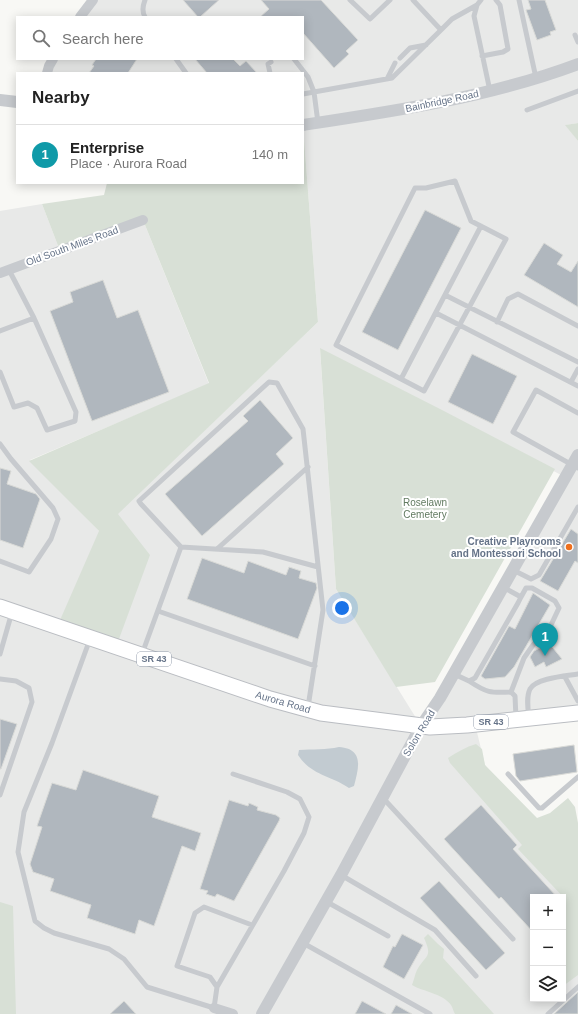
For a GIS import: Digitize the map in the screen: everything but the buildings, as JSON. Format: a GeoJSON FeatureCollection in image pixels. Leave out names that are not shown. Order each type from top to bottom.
{"type":"FeatureCollection","features":[{"type":"Feature","properties":{"kind":"main road","name":"Aurora Road"},"geometry":{"type":"LineString","coordinates":[[6,609],[270,699],[321,713],[430,727],[467,725],[578,713]]}},
{"type":"Feature","properties":{"kind":"street"},"geometry":{"type":"LineString","coordinates":[[81,16],[94,0]]}},
{"type":"Feature","properties":{"kind":"street"},"geometry":{"type":"LineString","coordinates":[[47,72],[52,60]]}},
{"type":"Feature","properties":{"kind":"street","name":"Bainbridge Road"},"geometry":{"type":"LineString","coordinates":[[304,125],[396,111],[490,92],[578,64]]}},
{"type":"Feature","properties":{"kind":"street"},"geometry":{"type":"LineString","coordinates":[[0,100],[16,102]]}},
{"type":"Feature","properties":{"kind":"street","name":"Old South Miles Road"},"geometry":{"type":"LineString","coordinates":[[5,271],[143,220]]}},
{"type":"Feature","properties":{"kind":"street","name":"Solon Road"},"geometry":{"type":"LineString","coordinates":[[262,1014],[341,875],[421,726],[440,698],[576,462]]}},
{"type":"Feature","properties":{"kind":"street"},"geometry":{"type":"LineString","coordinates":[[214,1008],[233,1014]]}},
{"type":"Feature","properties":{"kind":"lane"},"geometry":{"type":"LineString","coordinates":[[145,0],[143,9],[145,16]]}},
{"type":"Feature","properties":{"kind":"lane"},"geometry":{"type":"LineString","coordinates":[[350,0],[370,19],[390,0]]}},
{"type":"Feature","properties":{"kind":"lane"},"geometry":{"type":"LineString","coordinates":[[413,0],[441,30]]}},
{"type":"Feature","properties":{"kind":"lane"},"geometry":{"type":"LineString","coordinates":[[481,0],[477,5],[474,16],[490,92]]}},
{"type":"Feature","properties":{"kind":"lane"},"geometry":{"type":"LineString","coordinates":[[482,56],[503,52],[508,49],[500,5],[496,0]]}},
{"type":"Feature","properties":{"kind":"lane"},"geometry":{"type":"LineString","coordinates":[[519,0],[536,78]]}},
{"type":"Feature","properties":{"kind":"lane"},"geometry":{"type":"LineString","coordinates":[[304,94],[392,78],[452,18],[477,5]]}},
{"type":"Feature","properties":{"kind":"lane"},"geometry":{"type":"LineString","coordinates":[[575,35],[578,42]]}},
{"type":"Feature","properties":{"kind":"lane"},"geometry":{"type":"LineString","coordinates":[[400,58],[410,48],[426,45]]}},
{"type":"Feature","properties":{"kind":"lane"},"geometry":{"type":"LineString","coordinates":[[177,60],[185,72]]}},
{"type":"Feature","properties":{"kind":"lane"},"geometry":{"type":"LineString","coordinates":[[295,60],[308,77],[314,92],[318,123]]}},
{"type":"Feature","properties":{"kind":"lane"},"geometry":{"type":"LineString","coordinates":[[270,72],[268,64],[271,62]]}},
{"type":"Feature","properties":{"kind":"lane"},"geometry":{"type":"LineString","coordinates":[[387,79],[395,63]]}},
{"type":"Feature","properties":{"kind":"lane"},"geometry":{"type":"LineString","coordinates":[[527,110],[578,91]]}},
{"type":"Feature","properties":{"kind":"lane"},"geometry":{"type":"LineString","coordinates":[[455,181],[471,221],[506,239],[470,308],[424,391],[336,345],[415,188],[426,188],[455,181]]}},
{"type":"Feature","properties":{"kind":"lane"},"geometry":{"type":"LineString","coordinates":[[401,379],[481,226]]}},
{"type":"Feature","properties":{"kind":"lane"},"geometry":{"type":"LineString","coordinates":[[0,372],[14,407],[28,403],[37,408],[47,430],[75,421],[76,412],[34,318],[5,271]]}},
{"type":"Feature","properties":{"kind":"lane"},"geometry":{"type":"LineString","coordinates":[[497,322],[508,299],[518,294],[578,326]]}},
{"type":"Feature","properties":{"kind":"lane"},"geometry":{"type":"LineString","coordinates":[[445,296],[578,362]]}},
{"type":"Feature","properties":{"kind":"lane"},"geometry":{"type":"LineString","coordinates":[[436,313],[578,386]]}},
{"type":"Feature","properties":{"kind":"lane"},"geometry":{"type":"LineString","coordinates":[[0,331],[34,318]]}},
{"type":"Feature","properties":{"kind":"lane"},"geometry":{"type":"LineString","coordinates":[[571,382],[578,369]]}},
{"type":"Feature","properties":{"kind":"lane"},"geometry":{"type":"LineString","coordinates":[[308,709],[323,610],[304,429],[277,383],[269,382],[139,500],[181,547],[263,552],[318,567]]}},
{"type":"Feature","properties":{"kind":"lane"},"geometry":{"type":"LineString","coordinates":[[576,462],[513,432],[536,390],[578,413]]}},
{"type":"Feature","properties":{"kind":"lane"},"geometry":{"type":"LineString","coordinates":[[0,444],[53,508],[58,519],[51,539],[29,572],[0,561]]}},
{"type":"Feature","properties":{"kind":"lane"},"geometry":{"type":"LineString","coordinates":[[217,549],[308,467]]}},
{"type":"Feature","properties":{"kind":"lane"},"geometry":{"type":"LineString","coordinates":[[513,570],[531,579],[539,575],[578,507]]}},
{"type":"Feature","properties":{"kind":"lane"},"geometry":{"type":"LineString","coordinates":[[142,655],[181,547]]}},
{"type":"Feature","properties":{"kind":"lane"},"geometry":{"type":"LineString","coordinates":[[503,588],[521,597]]}},
{"type":"Feature","properties":{"kind":"lane"},"geometry":{"type":"LineString","coordinates":[[469,681],[475,678],[526,588],[532,588],[555,601],[559,608],[551,625],[533,645],[524,658],[511,692]]}},
{"type":"Feature","properties":{"kind":"lane"},"geometry":{"type":"LineString","coordinates":[[0,654],[6,609]]}},
{"type":"Feature","properties":{"kind":"lane"},"geometry":{"type":"LineString","coordinates":[[158,611],[315,666]]}},
{"type":"Feature","properties":{"kind":"lane"},"geometry":{"type":"LineString","coordinates":[[90,638],[52,744],[24,812],[18,852],[35,921],[54,933],[109,949],[124,959],[147,987],[214,1008],[217,987],[304,833],[309,817],[300,799],[287,792],[233,774]]}},
{"type":"Feature","properties":{"kind":"lane"},"geometry":{"type":"LineString","coordinates":[[454,674],[469,681],[484,691],[498,693],[511,692]]}},
{"type":"Feature","properties":{"kind":"lane"},"geometry":{"type":"LineString","coordinates":[[522,719],[530,688],[538,681],[578,674]]}},
{"type":"Feature","properties":{"kind":"lane"},"geometry":{"type":"LineString","coordinates":[[565,677],[578,701]]}},
{"type":"Feature","properties":{"kind":"lane"},"geometry":{"type":"LineString","coordinates":[[0,679],[16,681],[29,688],[32,702],[0,795]]}},
{"type":"Feature","properties":{"kind":"lane"},"geometry":{"type":"LineString","coordinates":[[511,692],[515,696],[522,719]]}},
{"type":"Feature","properties":{"kind":"lane"},"geometry":{"type":"LineString","coordinates":[[508,774],[539,808],[542,808],[578,777]]}},
{"type":"Feature","properties":{"kind":"lane"},"geometry":{"type":"LineString","coordinates":[[383,797],[513,939]]}},
{"type":"Feature","properties":{"kind":"lane"},"geometry":{"type":"LineString","coordinates":[[341,875],[435,930],[476,976]]}},
{"type":"Feature","properties":{"kind":"lane"},"geometry":{"type":"LineString","coordinates":[[326,901],[388,936]]}},
{"type":"Feature","properties":{"kind":"lane"},"geometry":{"type":"LineString","coordinates":[[217,987],[210,977],[177,966],[195,913],[204,907],[252,925]]}},
{"type":"Feature","properties":{"kind":"lane"},"geometry":{"type":"LineString","coordinates":[[303,942],[430,1014]]}},
{"type":"Feature","properties":{"kind":"lane"},"geometry":{"type":"LineString","coordinates":[[548,1014],[578,987]]}},
{"type":"Feature","properties":{"kind":"shaded area"},"geometry":{"type":"Polygon","coordinates":[[[93,0],[578,0],[578,123],[566,125],[578,141],[578,713],[475,724],[485,765],[578,890],[578,1014],[0,1014],[0,211],[42,204],[60,251],[143,220],[209,384],[30,460],[99,531],[318,322],[304,138],[304,72],[47,72],[53,60],[304,60],[304,16],[81,16],[93,0]],[[320,349],[336,589],[421,726],[565,477],[320,349]]]}},
{"type":"Feature","properties":{"kind":"shaded area"},"geometry":{"type":"Polygon","coordinates":[[[339,747],[347,748],[353,751],[358,760],[354,786],[349,788],[315,771],[303,762],[298,755],[299,750],[339,747]]]}},
{"type":"Feature","properties":{"kind":"green space"},"geometry":{"type":"Polygon","coordinates":[[[578,123],[578,141],[565,125],[578,123]]]}},
{"type":"Feature","properties":{"kind":"green space"},"geometry":{"type":"Polygon","coordinates":[[[304,138],[318,322],[118,514],[150,555],[116,647],[57,627],[99,531],[29,461],[209,383],[143,220],[60,251],[42,204],[104,195],[107,184],[304,184],[304,138]]]}},
{"type":"Feature","properties":{"kind":"green space","name":"Roselawn Cemetery"},"geometry":{"type":"Polygon","coordinates":[[[320,348],[555,469],[435,682],[396,687],[336,589],[320,348]]]}},
{"type":"Feature","properties":{"kind":"green space"},"geometry":{"type":"Polygon","coordinates":[[[476,744],[482,749],[485,765],[537,818],[550,813],[568,798],[575,807],[578,823],[578,975],[566,984],[566,894],[560,894],[518,849],[522,845],[450,763],[448,758],[476,744]]]}},
{"type":"Feature","properties":{"kind":"green space"},"geometry":{"type":"Polygon","coordinates":[[[0,902],[13,906],[16,1014],[0,1014],[0,902]]]}},
{"type":"Feature","properties":{"kind":"green space"},"geometry":{"type":"Polygon","coordinates":[[[428,934],[444,949],[443,958],[494,1014],[455,1014],[451,1005],[443,998],[412,985],[417,970],[428,953],[427,944],[424,938],[428,934]]]}},
{"type":"Feature","properties":{"kind":"place","name":"Creative Playrooms and Montessori School"},"geometry":{"type":"Point","coordinates":[569,547]}},
{"type":"Feature","properties":{"kind":"place","name":"Enterprise"},"geometry":{"type":"Point","coordinates":[545,656]}}]}
